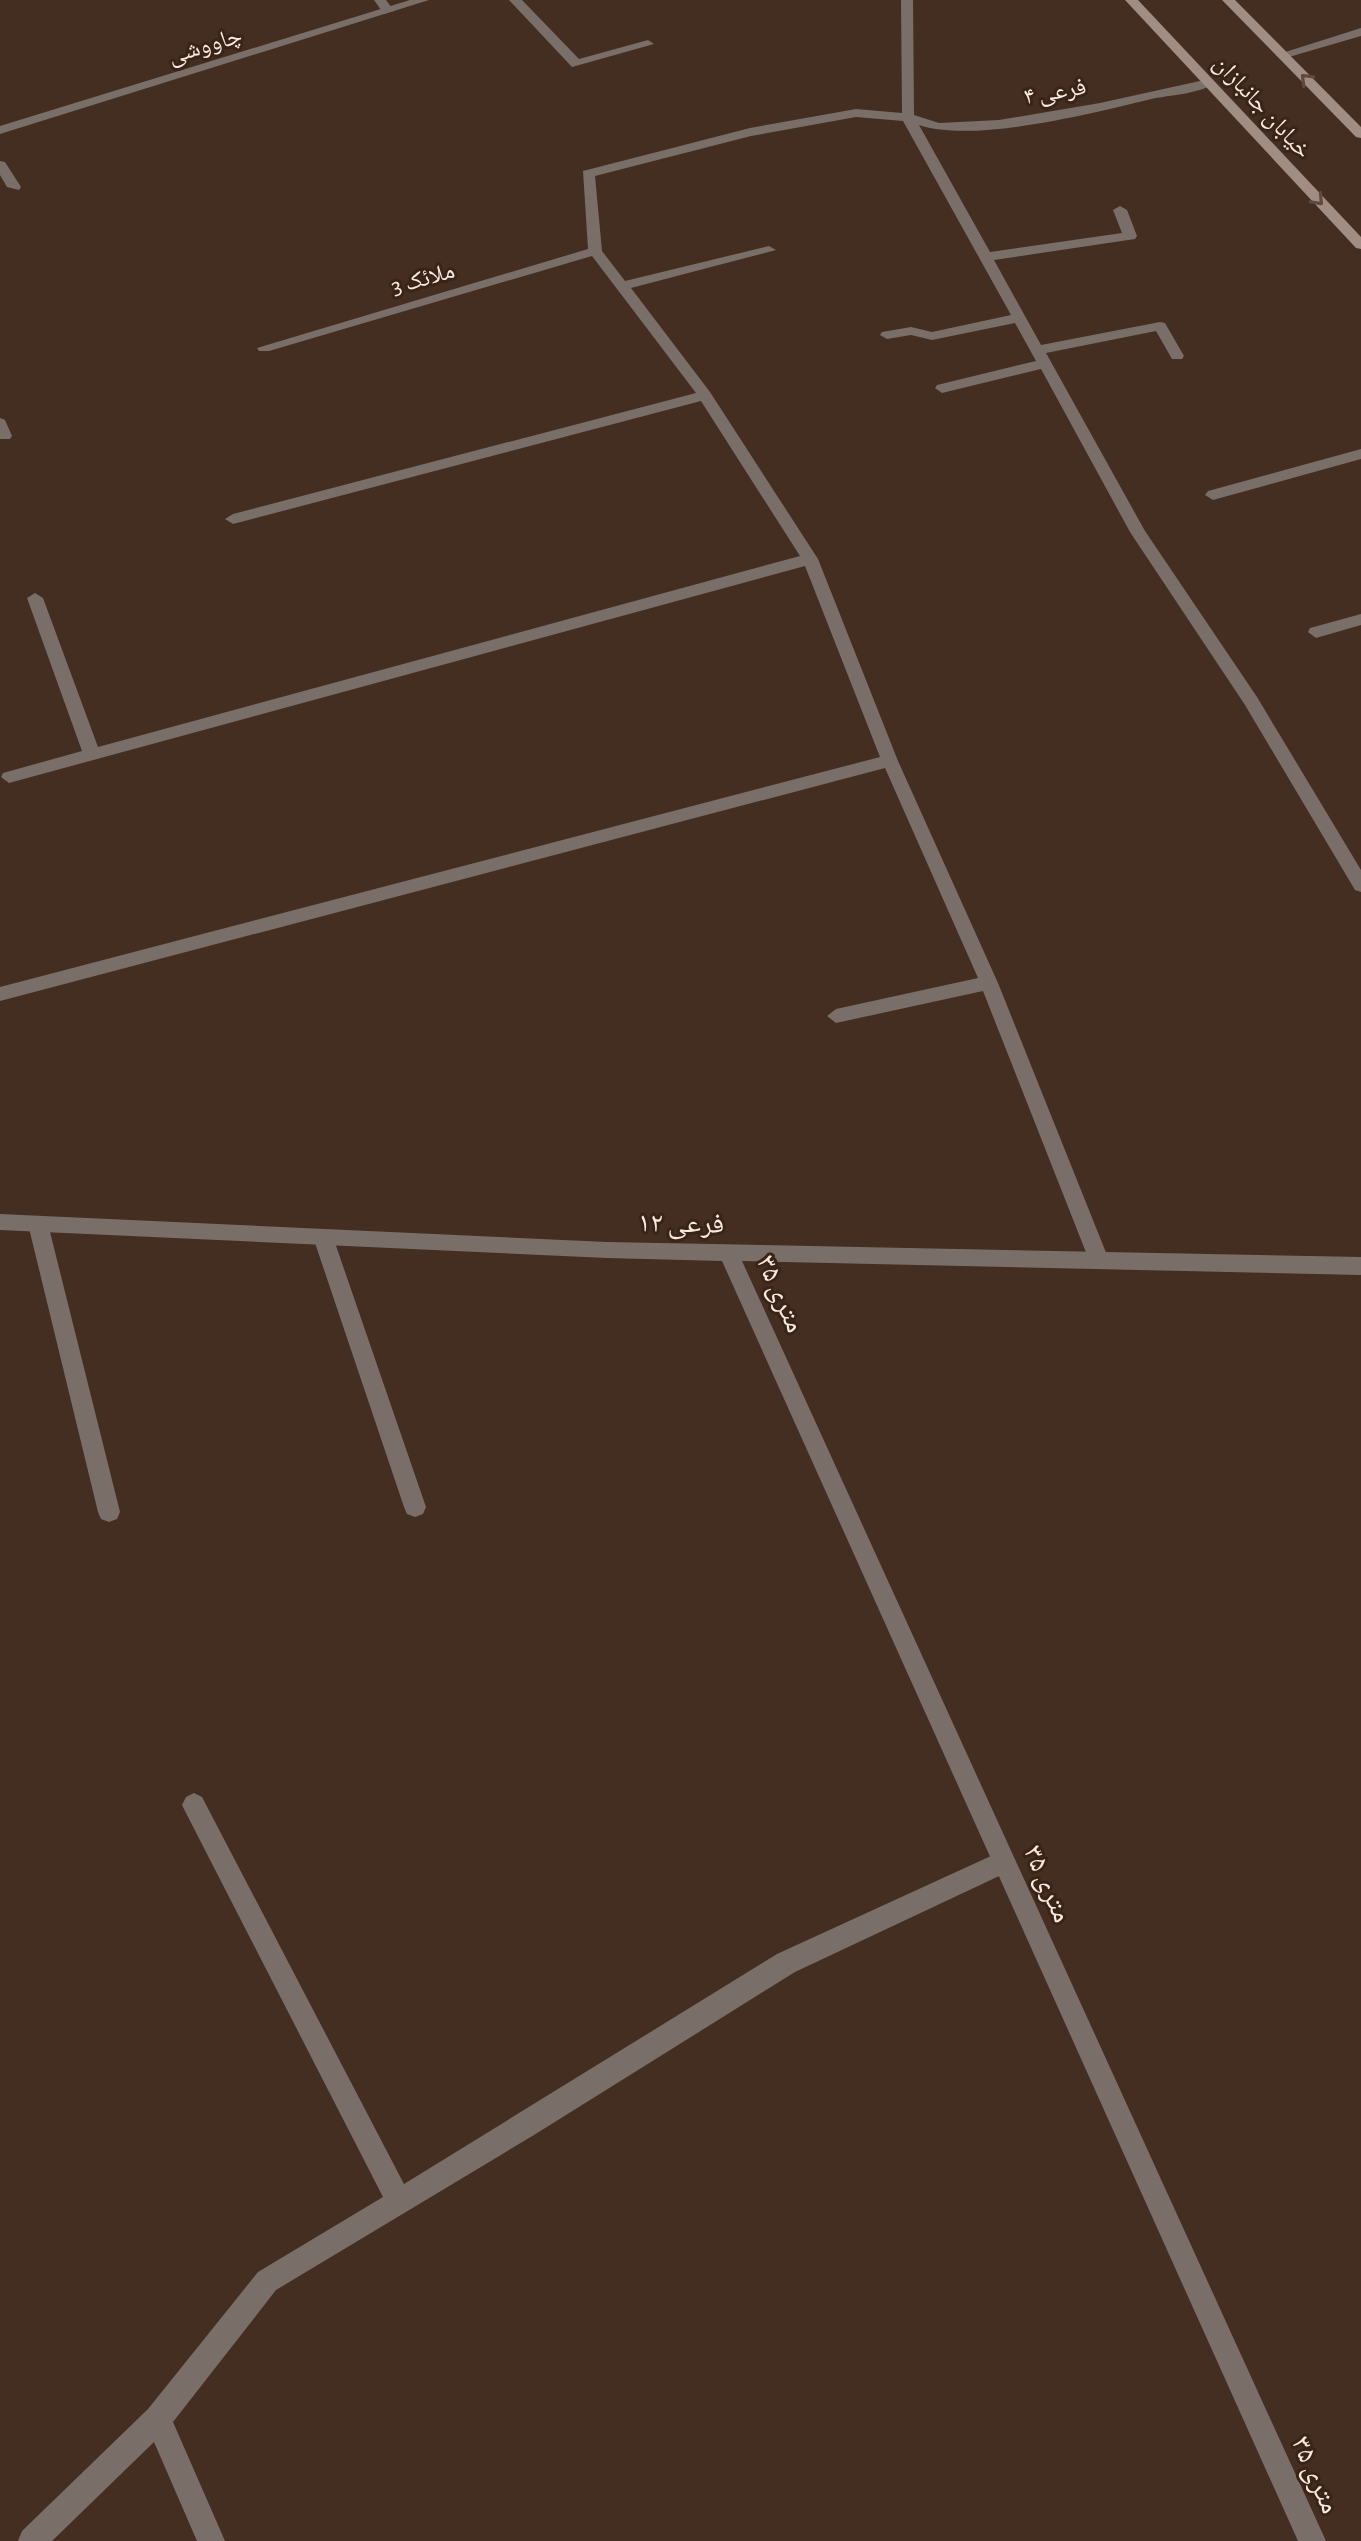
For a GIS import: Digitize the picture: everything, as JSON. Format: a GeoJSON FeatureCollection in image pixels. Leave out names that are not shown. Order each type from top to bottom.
{"type":"FeatureCollection","features":[{"type":"Feature","properties":{"kind":"main road","name":"خیابان جانبازان"},"geometry":{"type":"LineString","coordinates":[[1131,0],[1361,245]]}},
{"type":"Feature","properties":{"kind":"main road","name":"خیابان جانبازان"},"geometry":{"type":"LineString","coordinates":[[1228,0],[1361,134]]}},
{"type":"Feature","properties":{"kind":"street","name":"چاووشی"},"geometry":{"type":"LineString","coordinates":[[0,130],[384,6],[423,0]]}},
{"type":"Feature","properties":{"kind":"street"},"geometry":{"type":"LineString","coordinates":[[515,0],[576,64],[648,44]]}},
{"type":"Feature","properties":{"kind":"street"},"geometry":{"type":"LineString","coordinates":[[907,0],[908,117],[1138,532],[1251,701],[1361,885]]}},
{"type":"Feature","properties":{"kind":"street"},"geometry":{"type":"LineString","coordinates":[[1282,55],[1361,32]]}},
{"type":"Feature","properties":{"kind":"street","name":"فرعی ۴"},"geometry":{"type":"LineString","coordinates":[[595,251],[588,174],[750,132],[841,115],[856,113],[908,117],[938,127],[999,124],[1100,107],[1209,83]]}},
{"type":"Feature","properties":{"kind":"street"},"geometry":{"type":"LineString","coordinates":[[0,165],[14,187]]}},
{"type":"Feature","properties":{"kind":"street"},"geometry":{"type":"LineString","coordinates":[[984,257],[1130,236],[1120,210]]}},
{"type":"Feature","properties":{"kind":"street"},"geometry":{"type":"LineString","coordinates":[[622,286],[769,250]]}},
{"type":"Feature","properties":{"kind":"street"},"geometry":{"type":"LineString","coordinates":[[595,251],[705,395],[810,559],[890,761],[989,983],[1099,1260]]}},
{"type":"Feature","properties":{"kind":"street","name":"ملائک 3"},"geometry":{"type":"LineString","coordinates":[[264,348],[595,251]]}},
{"type":"Feature","properties":{"kind":"street"},"geometry":{"type":"LineString","coordinates":[[887,335],[911,331],[932,336],[1018,318]]}},
{"type":"Feature","properties":{"kind":"street"},"geometry":{"type":"LineString","coordinates":[[942,388],[1040,357],[1160,326],[1177,356]]}},
{"type":"Feature","properties":{"kind":"street"},"geometry":{"type":"LineString","coordinates":[[233,519],[705,395]]}},
{"type":"Feature","properties":{"kind":"street"},"geometry":{"type":"LineString","coordinates":[[1213,495],[1361,454]]}},
{"type":"Feature","properties":{"kind":"street"},"geometry":{"type":"LineString","coordinates":[[9,777],[810,559]]}},
{"type":"Feature","properties":{"kind":"street"},"geometry":{"type":"LineString","coordinates":[[35,598],[92,754]]}},
{"type":"Feature","properties":{"kind":"street"},"geometry":{"type":"LineString","coordinates":[[1316,632],[1361,619]]}},
{"type":"Feature","properties":{"kind":"street"},"geometry":{"type":"LineString","coordinates":[[0,994],[890,761]]}},
{"type":"Feature","properties":{"kind":"street"},"geometry":{"type":"LineString","coordinates":[[836,1016],[989,983]]}},
{"type":"Feature","properties":{"kind":"street","name":"فرعی ۱۲"},"geometry":{"type":"LineString","coordinates":[[0,1222],[728,1253],[1361,1266]]}},
{"type":"Feature","properties":{"kind":"street"},"geometry":{"type":"LineString","coordinates":[[38,1224],[109,1512]]}},
{"type":"Feature","properties":{"kind":"street"},"geometry":{"type":"LineString","coordinates":[[323,1237],[415,1507]]}},
{"type":"Feature","properties":{"kind":"street","name":"۳۵ متری"},"geometry":{"type":"LineString","coordinates":[[728,1253],[1312,2541]]}},
{"type":"Feature","properties":{"kind":"street"},"geometry":{"type":"LineString","coordinates":[[194,1805],[399,2202]]}},
{"type":"Feature","properties":{"kind":"street"},"geometry":{"type":"LineString","coordinates":[[32,2541],[158,2419],[267,2281],[786,1963],[1004,1862]]}},
{"type":"Feature","properties":{"kind":"street"},"geometry":{"type":"LineString","coordinates":[[158,2419],[211,2541]]}}]}
